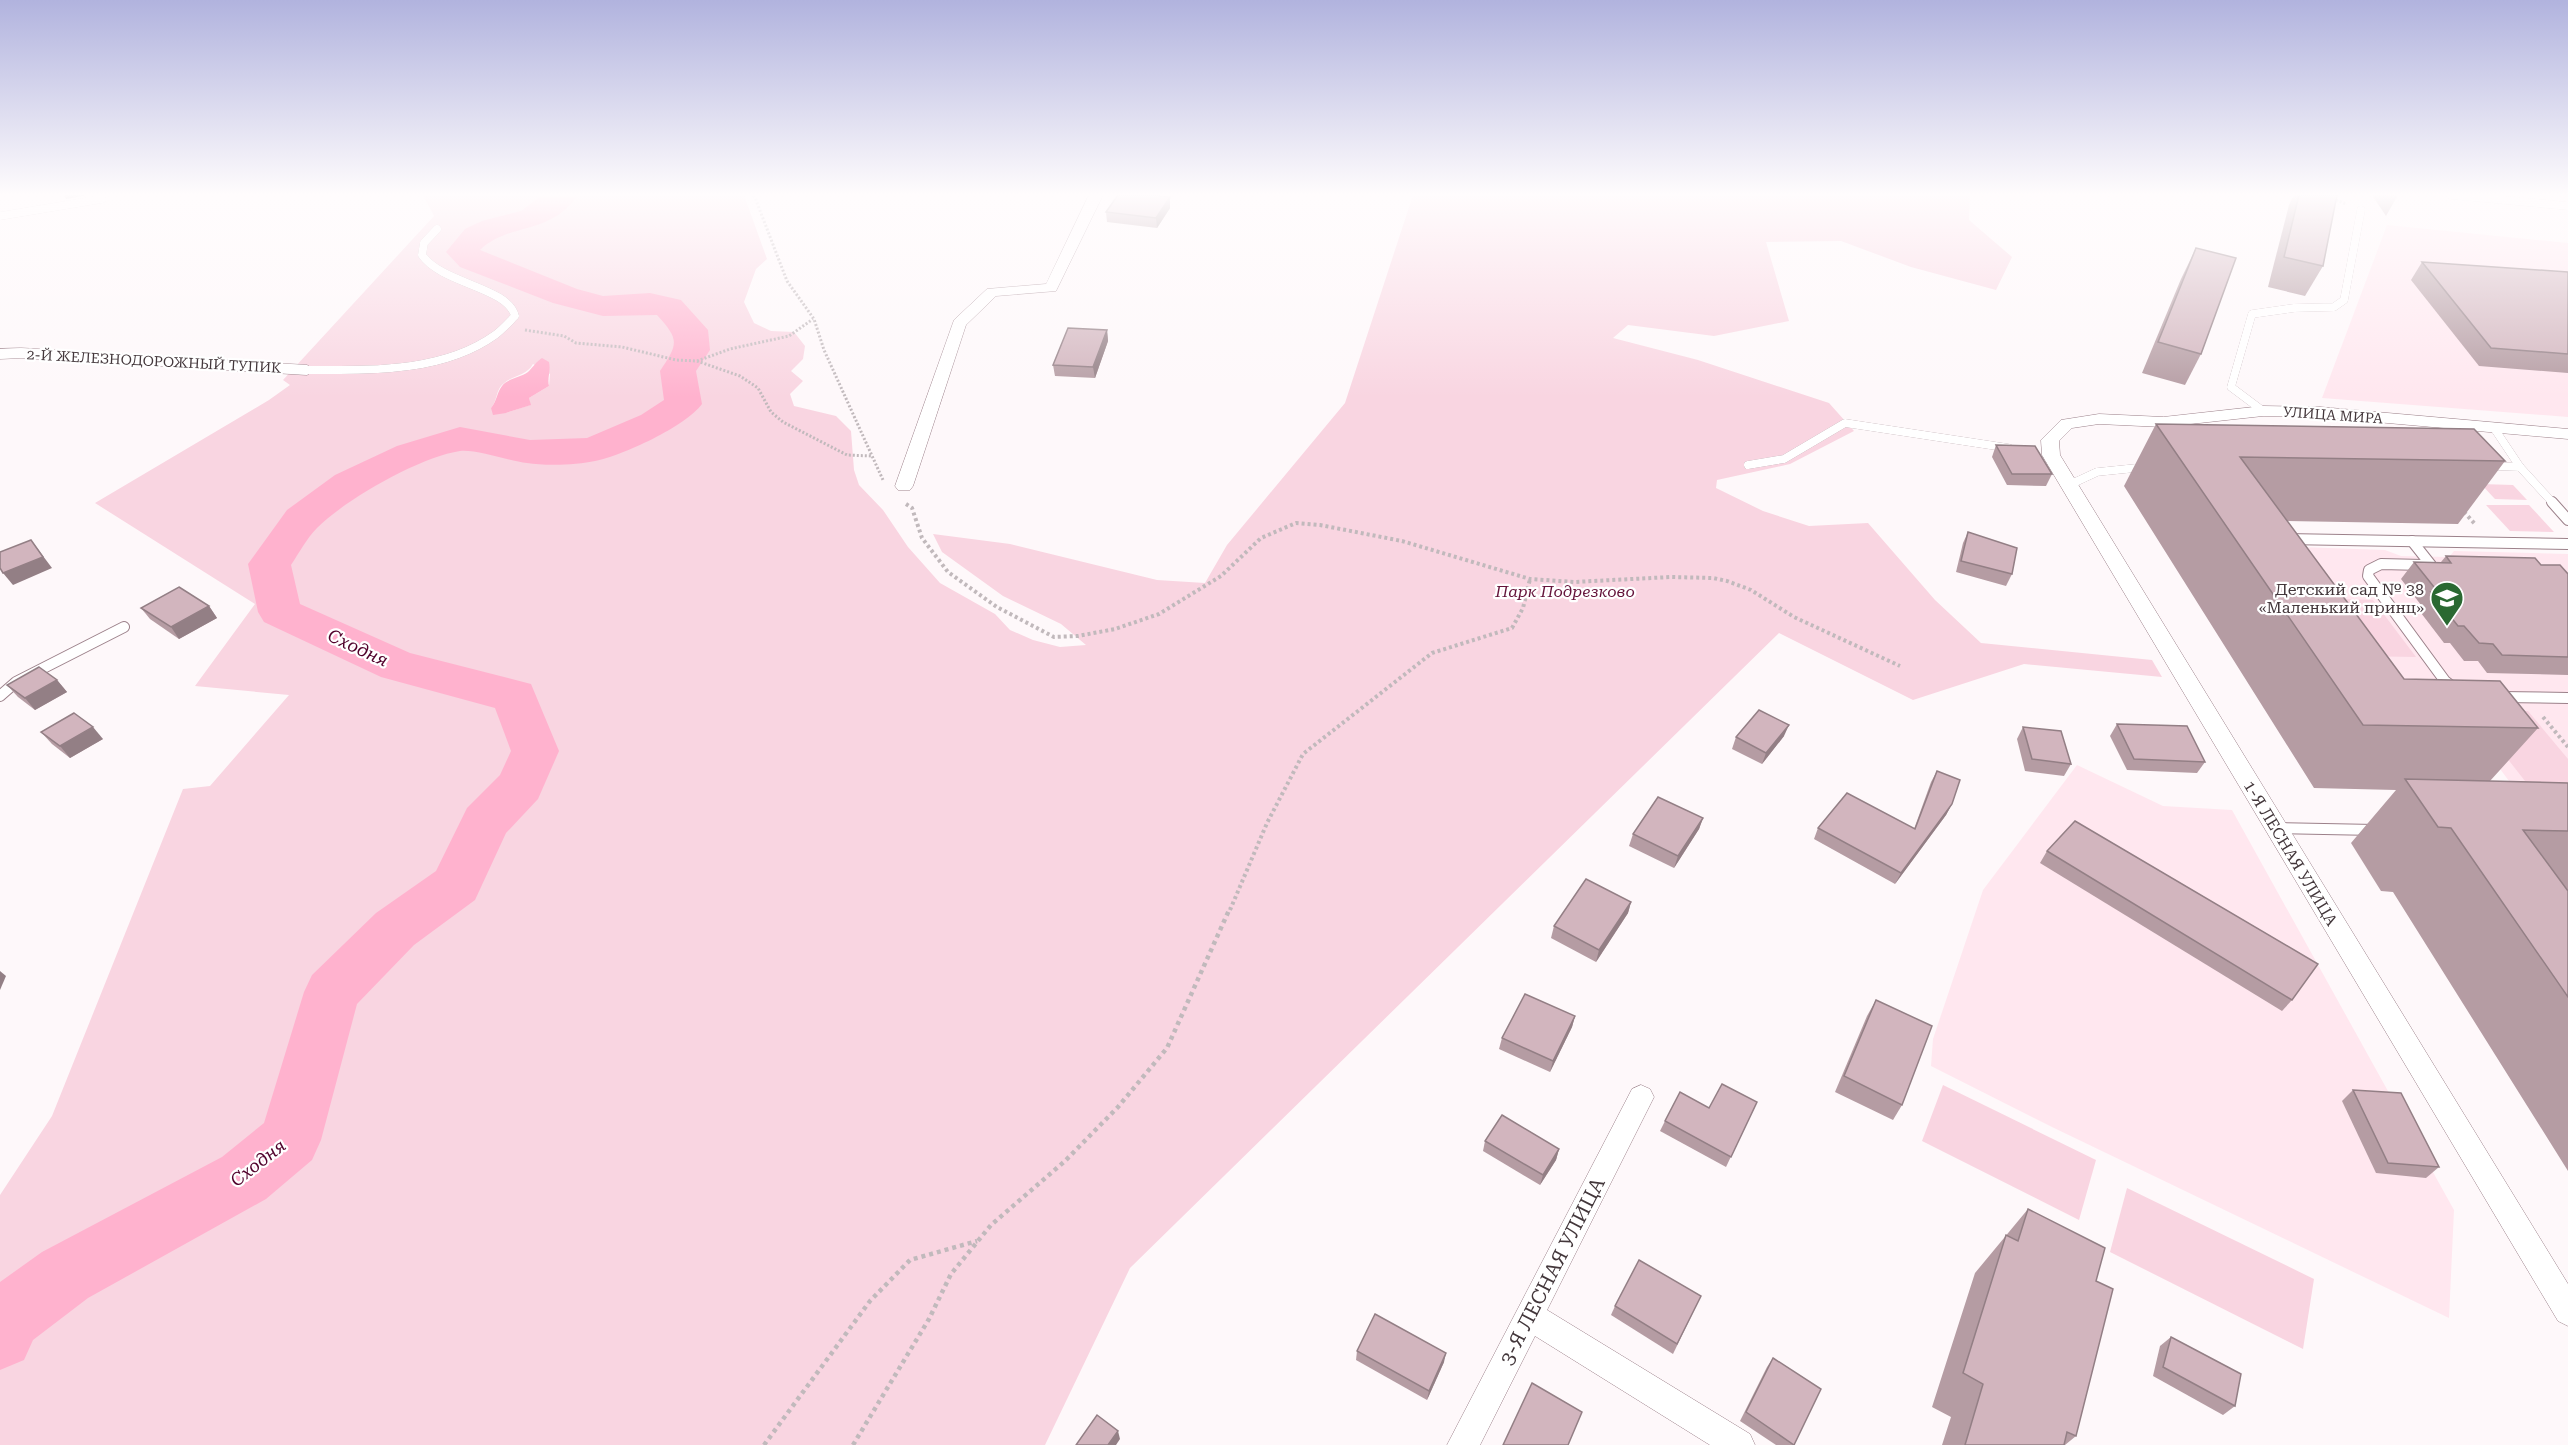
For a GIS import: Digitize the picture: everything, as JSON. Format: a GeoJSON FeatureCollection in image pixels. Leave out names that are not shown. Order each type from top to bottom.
{"type":"FeatureCollection","features":[{"type":"Feature","properties":{"kind":"street"},"geometry":{"type":"LineString","coordinates":[[904,486],[959,323],[992,292],[1051,288],[1063,262]]}},
{"type":"Feature","properties":{"kind":"street","name":"2-Й ЖЕЛЕЗНОДОРОЖНЫЙ ТУПИК"},"geometry":{"type":"LineString","coordinates":[[0,354],[21,353],[307,370]]}},
{"type":"Feature","properties":{"kind":"street","name":"УЛИЦА МИРА"},"geometry":{"type":"LineString","coordinates":[[2099,419],[2163,423],[2263,411],[2320,412],[2568,434]]}},
{"type":"Feature","properties":{"kind":"street","name":"1-Я ЛЕСНАЯ УЛИЦА"},"geometry":{"type":"LineString","coordinates":[[2099,419],[2067,424],[2050,440],[2045,454],[2069,485],[2568,1311]]}},
{"type":"Feature","properties":{"kind":"street","name":"3-Я ЛЕСНАЯ УЛИЦА"},"geometry":{"type":"LineString","coordinates":[[1463,1445],[1641,1097]]}},
{"type":"Feature","properties":{"kind":"street"},"geometry":{"type":"LineString","coordinates":[[1530,1316],[1739,1445]]}},
{"type":"Feature","properties":{"kind":"lane"},"geometry":{"type":"LineString","coordinates":[[307,370],[375,370],[418,364],[488,340],[506,328],[515,316],[512,306],[498,297],[431,268],[428,262]]}},
{"type":"Feature","properties":{"kind":"lane"},"geometry":{"type":"LineString","coordinates":[[2263,411],[2231,387],[2252,314],[2294,308],[2334,307],[2344,300],[2351,262]]}},
{"type":"Feature","properties":{"kind":"lane"},"geometry":{"type":"LineString","coordinates":[[1748,465],[1784,459],[1845,423],[2015,449]]}},
{"type":"Feature","properties":{"kind":"lane"},"geometry":{"type":"LineString","coordinates":[[2494,428],[2520,467],[2568,520]]}},
{"type":"Feature","properties":{"kind":"lane"},"geometry":{"type":"LineString","coordinates":[[2477,466],[2520,467]]}},
{"type":"Feature","properties":{"kind":"lane"},"geometry":{"type":"LineString","coordinates":[[2069,485],[2086,475],[2104,469],[2161,467]]}},
{"type":"Feature","properties":{"kind":"lane"},"geometry":{"type":"LineString","coordinates":[[2271,538],[2568,544]]}},
{"type":"Feature","properties":{"kind":"lane"},"geometry":{"type":"LineString","coordinates":[[2412,541],[2436,566],[2381,564],[2369,570],[2368,576],[2445,681],[2466,694]]}},
{"type":"Feature","properties":{"kind":"lane"},"geometry":{"type":"LineString","coordinates":[[0,696],[16,682],[124,627]]}},
{"type":"Feature","properties":{"kind":"lane"},"geometry":{"type":"LineString","coordinates":[[2484,696],[2568,698]]}},
{"type":"Feature","properties":{"kind":"lane"},"geometry":{"type":"LineString","coordinates":[[2276,828],[2382,830]]}},
{"type":"Feature","properties":{"kind":"path"},"geometry":{"type":"LineString","coordinates":[[780,262],[787,281],[814,319],[824,350],[885,484]]}},
{"type":"Feature","properties":{"kind":"path"},"geometry":{"type":"LineString","coordinates":[[697,361],[740,347],[756,346],[794,336],[814,319]]}},
{"type":"Feature","properties":{"kind":"path"},"geometry":{"type":"LineString","coordinates":[[506,328],[564,336],[576,343],[642,351],[676,360],[697,361],[740,376],[758,388],[771,412],[783,422],[847,455],[872,456]]}},
{"type":"Feature","properties":{"kind":"path"},"geometry":{"type":"LineString","coordinates":[[904,503],[912,507],[922,538],[948,572],[996,607],[1054,637],[1078,636],[1115,629],[1159,614],[1221,576],[1261,538],[1296,523],[1320,525],[1393,539],[1530,579],[1574,582],[1671,577],[1727,581],[1751,590],[1794,617],[1900,666]]}},
{"type":"Feature","properties":{"kind":"path"},"geometry":{"type":"LineString","coordinates":[[2460,508],[2491,543]]}},
{"type":"Feature","properties":{"kind":"path"},"geometry":{"type":"LineString","coordinates":[[853,1445],[929,1319],[951,1274],[991,1225],[1065,1161],[1103,1122],[1167,1048],[1201,976],[1267,823],[1303,754],[1432,654],[1512,628],[1523,608],[1530,579]]}},
{"type":"Feature","properties":{"kind":"path"},"geometry":{"type":"LineString","coordinates":[[2528,698],[2568,747]]}},
{"type":"Feature","properties":{"kind":"path"},"geometry":{"type":"LineString","coordinates":[[764,1445],[870,1301],[910,1260],[978,1241]]}},
{"type":"Feature","properties":{"kind":"shaded area"},"geometry":{"type":"Polygon","coordinates":[[[2373,262],[2568,262],[2568,417],[2322,398],[2373,262]]]}},
{"type":"Feature","properties":{"kind":"shaded area"},"geometry":{"type":"Polygon","coordinates":[[[542,358],[549,362],[549,386],[529,398],[531,405],[493,415],[491,408],[502,386],[507,381],[528,372],[542,358]]]}},
{"type":"Feature","properties":{"kind":"shaded area","name":"Детский сад № 38 «Маленький принц»"},"geometry":{"type":"Polygon","coordinates":[[[2270,546],[2385,550],[2401,556],[2449,557],[2454,551],[2568,554],[2568,791],[2515,789],[2447,698],[2373,696],[2270,546]]]}},
{"type":"Feature","properties":{"kind":"shaded area"},"geometry":{"type":"Polygon","coordinates":[[[2077,765],[2163,806],[2232,810],[2454,1210],[2449,1318],[2052,1127],[1931,1066],[1933,1039],[1983,890],[2077,765]]]}},
{"type":"Feature","properties":{"kind":"green space","name":"Парк Подрезково"},"geometry":{"type":"Polygon","coordinates":[[[391,262],[763,262],[756,269],[744,302],[754,323],[771,331],[794,332],[805,346],[803,359],[791,371],[803,381],[790,394],[794,406],[836,416],[851,431],[854,470],[859,485],[883,510],[908,547],[940,583],[995,614],[1010,630],[1033,640],[1060,647],[1086,645],[1061,624],[1003,596],[942,552],[933,534],[1010,544],[1157,580],[1205,583],[1227,545],[1345,403],[1391,262],[1772,262],[1789,321],[1714,336],[1628,325],[1613,338],[1698,360],[1829,403],[1854,431],[1790,464],[1717,480],[1716,488],[1763,511],[1809,526],[1868,523],[1935,600],[1981,643],[2152,660],[2162,677],[2024,664],[1913,700],[1779,633],[1130,1268],[1045,1445],[0,1445],[0,1195],[52,1116],[183,789],[210,786],[289,695],[195,686],[255,604],[95,503],[269,400],[290,385],[283,380],[391,262]],[[533,364],[526,371],[501,386],[491,408],[506,413],[530,405],[529,398],[549,386],[550,374],[533,364]]]}},
{"type":"Feature","properties":{"kind":"green space"},"geometry":{"type":"Polygon","coordinates":[[[1899,262],[2009,262],[1996,290],[1899,262]]]}},
{"type":"Feature","properties":{"kind":"green space"},"geometry":{"type":"Polygon","coordinates":[[[2481,484],[2513,485],[2527,500],[2495,499],[2481,484]]]}},
{"type":"Feature","properties":{"kind":"green space"},"geometry":{"type":"Polygon","coordinates":[[[2486,505],[2529,505],[2554,532],[2510,531],[2486,505]]]}},
{"type":"Feature","properties":{"kind":"green space"},"geometry":{"type":"Polygon","coordinates":[[[2314,598],[2373,600],[2416,657],[2354,656],[2314,598]]]}},
{"type":"Feature","properties":{"kind":"green space"},"geometry":{"type":"Polygon","coordinates":[[[2469,710],[2528,711],[2568,759],[2568,787],[2529,786],[2469,710]]]}},
{"type":"Feature","properties":{"kind":"green space"},"geometry":{"type":"Polygon","coordinates":[[[1943,1085],[2096,1160],[2079,1220],[1922,1141],[1943,1085]]]}},
{"type":"Feature","properties":{"kind":"green space"},"geometry":{"type":"Polygon","coordinates":[[[2127,1188],[2314,1279],[2303,1349],[2110,1252],[2127,1188]]]}},
{"type":"Feature","properties":{"kind":"building"},"geometry":{"type":"Polygon","coordinates":[[[2190,262],[2234,262],[2201,354],[2158,342],[2190,262]]]}},
{"type":"Feature","properties":{"kind":"building"},"geometry":{"type":"Polygon","coordinates":[[[2308,262],[2324,262],[2323,266],[2308,262]]]}},
{"type":"Feature","properties":{"kind":"building"},"geometry":{"type":"Polygon","coordinates":[[[2422,262],[2568,272],[2568,354],[2491,348],[2422,262]]]}},
{"type":"Feature","properties":{"kind":"building"},"geometry":{"type":"Polygon","coordinates":[[[1068,328],[1107,330],[1093,367],[1053,365],[1068,328]]]}},
{"type":"Feature","properties":{"kind":"building"},"geometry":{"type":"Polygon","coordinates":[[[2156,424],[2474,429],[2505,461],[2240,457],[2404,679],[2500,681],[2538,728],[2363,725],[2156,424]]]}},
{"type":"Feature","properties":{"kind":"building"},"geometry":{"type":"Polygon","coordinates":[[[1996,445],[2035,446],[2052,474],[2012,474],[1996,445]]]}},
{"type":"Feature","properties":{"kind":"building"},"geometry":{"type":"Polygon","coordinates":[[[1968,532],[2017,548],[2012,574],[1961,561],[1968,532]]]}},
{"type":"Feature","properties":{"kind":"building"},"geometry":{"type":"Polygon","coordinates":[[[31,540],[43,557],[3,573],[0,568],[0,552],[31,540]]]}},
{"type":"Feature","properties":{"kind":"building"},"geometry":{"type":"Polygon","coordinates":[[[2446,556],[2535,558],[2541,565],[2560,565],[2568,574],[2568,657],[2502,655],[2493,644],[2479,643],[2464,626],[2458,626],[2431,592],[2438,592],[2414,562],[2451,563],[2446,556]]]}},
{"type":"Feature","properties":{"kind":"building"},"geometry":{"type":"Polygon","coordinates":[[[179,587],[209,606],[171,627],[141,608],[179,587]]]}},
{"type":"Feature","properties":{"kind":"building"},"geometry":{"type":"Polygon","coordinates":[[[39,667],[57,680],[25,698],[7,685],[39,667]]]}},
{"type":"Feature","properties":{"kind":"building"},"geometry":{"type":"Polygon","coordinates":[[[1759,710],[1789,725],[1766,753],[1736,737],[1759,710]]]}},
{"type":"Feature","properties":{"kind":"building"},"geometry":{"type":"Polygon","coordinates":[[[74,713],[93,727],[60,746],[41,732],[74,713]]]}},
{"type":"Feature","properties":{"kind":"building"},"geometry":{"type":"Polygon","coordinates":[[[2117,724],[2187,726],[2205,762],[2134,759],[2117,724]]]}},
{"type":"Feature","properties":{"kind":"building"},"geometry":{"type":"Polygon","coordinates":[[[2023,727],[2061,731],[2071,764],[2032,759],[2023,727]]]}},
{"type":"Feature","properties":{"kind":"building"},"geometry":{"type":"Polygon","coordinates":[[[1937,771],[1960,780],[1952,804],[1901,873],[1818,828],[1847,793],[1915,829],[1937,771]]]}},
{"type":"Feature","properties":{"kind":"building"},"geometry":{"type":"Polygon","coordinates":[[[2405,779],[2568,783],[2568,831],[2523,830],[2568,891],[2568,997],[2451,828],[2438,827],[2405,779]]]}},
{"type":"Feature","properties":{"kind":"building"},"geometry":{"type":"Polygon","coordinates":[[[1658,797],[1703,818],[1678,856],[1633,834],[1658,797]]]}},
{"type":"Feature","properties":{"kind":"building"},"geometry":{"type":"Polygon","coordinates":[[[2075,821],[2318,964],[2292,1000],[2047,851],[2075,821]]]}},
{"type":"Feature","properties":{"kind":"building"},"geometry":{"type":"Polygon","coordinates":[[[1586,879],[1631,902],[1599,950],[1554,926],[1586,879]]]}},
{"type":"Feature","properties":{"kind":"building"},"geometry":{"type":"Polygon","coordinates":[[[1525,994],[1575,1016],[1553,1061],[1502,1038],[1525,994]]]}},
{"type":"Feature","properties":{"kind":"building"},"geometry":{"type":"Polygon","coordinates":[[[1876,1000],[1932,1026],[1902,1105],[1844,1076],[1876,1000]]]}},
{"type":"Feature","properties":{"kind":"building"},"geometry":{"type":"Polygon","coordinates":[[[1722,1084],[1757,1102],[1731,1157],[1665,1121],[1680,1092],[1709,1108],[1722,1084]]]}},
{"type":"Feature","properties":{"kind":"building"},"geometry":{"type":"Polygon","coordinates":[[[2353,1090],[2401,1093],[2439,1167],[2388,1163],[2353,1090]]]}},
{"type":"Feature","properties":{"kind":"building"},"geometry":{"type":"Polygon","coordinates":[[[1502,1115],[1559,1149],[1543,1175],[1485,1141],[1502,1115]]]}},
{"type":"Feature","properties":{"kind":"building"},"geometry":{"type":"Polygon","coordinates":[[[2028,1209],[2105,1248],[2096,1281],[2113,1289],[2076,1436],[2067,1432],[2064,1445],[1965,1445],[1983,1384],[1963,1373],[2006,1235],[2018,1241],[2028,1209]]]}},
{"type":"Feature","properties":{"kind":"building"},"geometry":{"type":"Polygon","coordinates":[[[1639,1260],[1701,1296],[1677,1344],[1615,1306],[1639,1260]]]}},
{"type":"Feature","properties":{"kind":"building"},"geometry":{"type":"Polygon","coordinates":[[[1375,1314],[1446,1353],[1429,1391],[1357,1351],[1375,1314]]]}},
{"type":"Feature","properties":{"kind":"building"},"geometry":{"type":"Polygon","coordinates":[[[2171,1337],[2241,1374],[2235,1406],[2163,1367],[2171,1337]]]}},
{"type":"Feature","properties":{"kind":"building"},"geometry":{"type":"Polygon","coordinates":[[[1773,1358],[1821,1389],[1794,1445],[1746,1412],[1773,1358]]]}},
{"type":"Feature","properties":{"kind":"building"},"geometry":{"type":"Polygon","coordinates":[[[1532,1383],[1582,1412],[1568,1445],[1503,1445],[1532,1383]]]}},
{"type":"Feature","properties":{"kind":"building"},"geometry":{"type":"Polygon","coordinates":[[[1097,1415],[1118,1431],[1108,1445],[1076,1445],[1097,1415]]]}},
{"type":"Feature","properties":{"kind":"waterway","name":"Сходня"},"geometry":{"type":"LineString","coordinates":[[0,1336],[9,1316],[65,1275],[244,1178],[290,1140],[332,992],[395,929],[456,885],[485,822],[520,786],[535,751],[514,696],[397,666],[280,612],[269,564],[302,519],[349,484],[411,454],[460,439],[530,452],[593,450],[655,423],[683,404],[678,371],[692,350],[690,330],[669,307],[650,303],[603,306],[565,296],[478,262]]}},
{"type":"Feature","properties":{"kind":"place","name":"Детский сад № 38 «Маленький принц»"},"geometry":{"type":"Point","coordinates":[2447,627]}}]}
